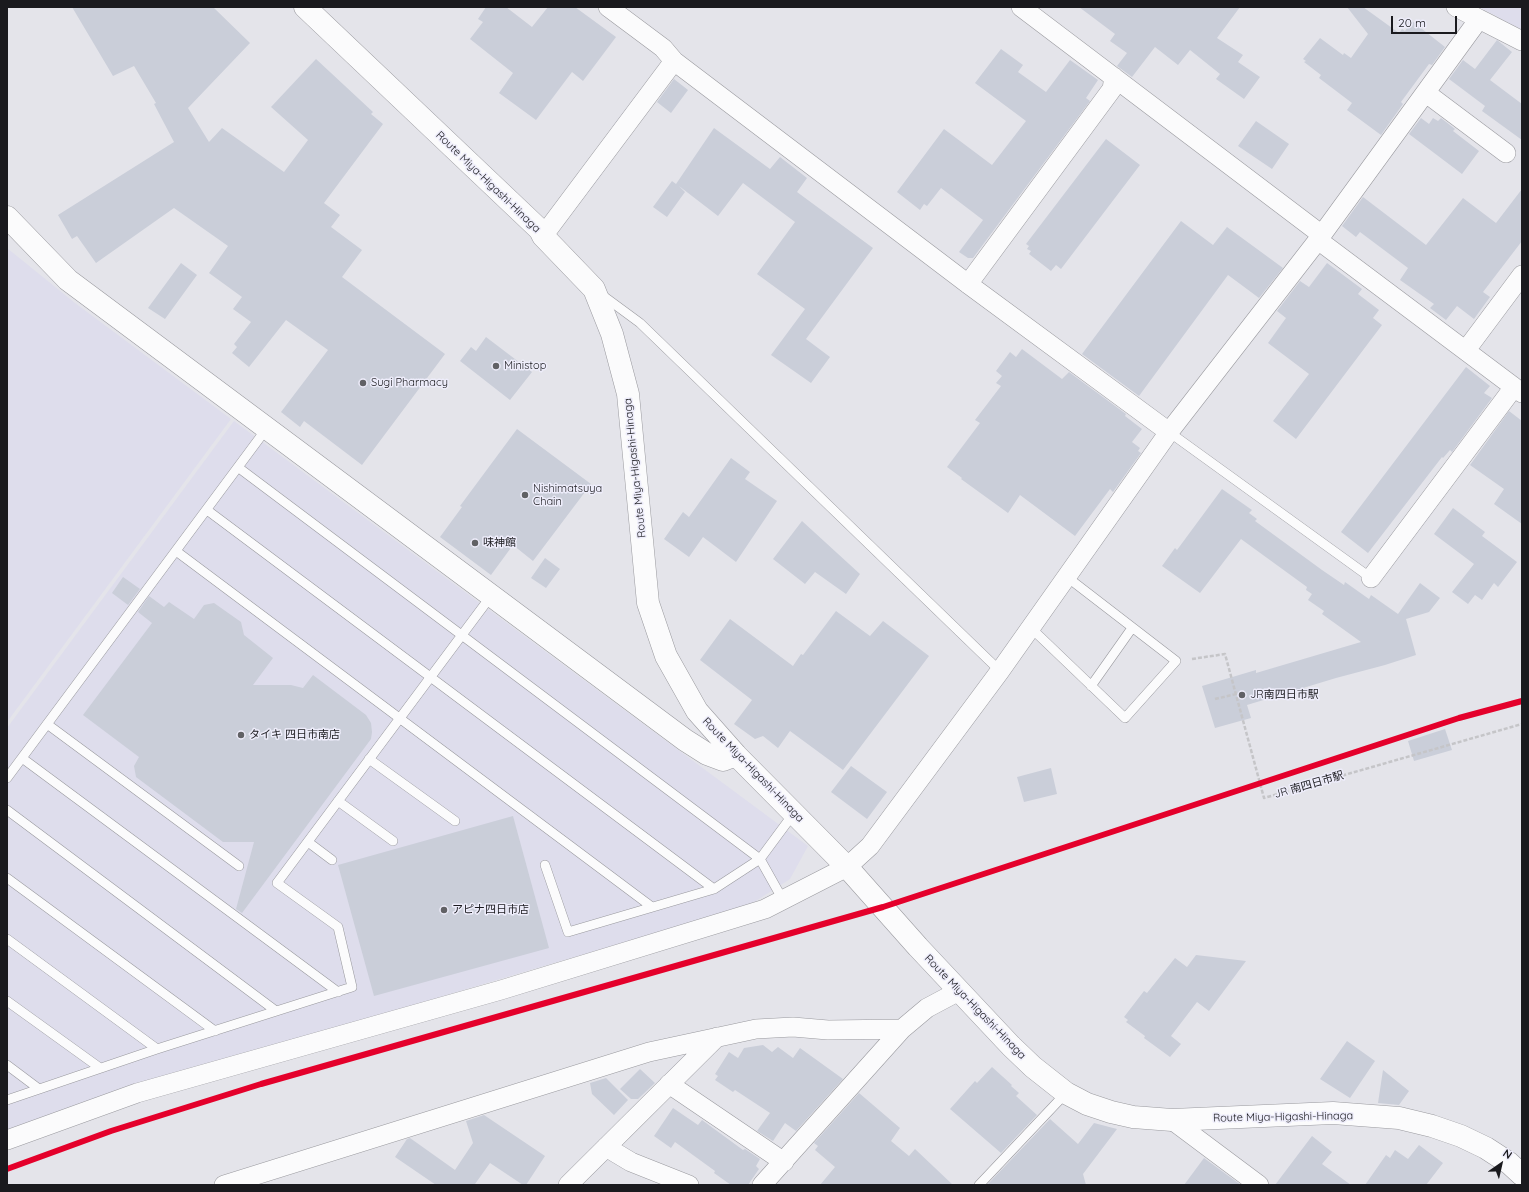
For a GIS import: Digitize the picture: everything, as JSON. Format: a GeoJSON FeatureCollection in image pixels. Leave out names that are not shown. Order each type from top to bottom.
{"type":"FeatureCollection","features":[{"type":"Feature","properties":{"kind":"main road","name":"Route Miya-Higashi-Hinaga"},"geometry":{"type":"LineString","coordinates":[[305,7],[534,225],[594,289],[612,334],[628,394],[648,603],[666,656],[697,711],[736,755],[847,867],[1011,1046],[1033,1067],[1066,1093],[1087,1104],[1110,1112],[1133,1117],[1172,1120],[1333,1114],[1399,1118],[1432,1126],[1461,1136],[1486,1148],[1509,1163],[1522,1175]]}},
{"type":"Feature","properties":{"kind":"main road"},"geometry":{"type":"LineString","coordinates":[[7,217],[68,280],[685,740],[707,754],[723,760],[736,755]]}},
{"type":"Feature","properties":{"kind":"street"},"geometry":{"type":"LineString","coordinates":[[608,7],[663,48],[674,61],[968,284],[1170,432]]}},
{"type":"Feature","properties":{"kind":"street"},"geometry":{"type":"LineString","coordinates":[[1021,7],[1114,77],[1518,390],[1371,578]]}},
{"type":"Feature","properties":{"kind":"street"},"geometry":{"type":"LineString","coordinates":[[1456,7],[1522,41]]}},
{"type":"Feature","properties":{"kind":"street"},"geometry":{"type":"LineString","coordinates":[[7,1140],[136,1093],[501,990],[765,909],[847,867],[870,846],[1000,671],[1170,432],[1320,237],[1479,19]]}},
{"type":"Feature","properties":{"kind":"street"},"geometry":{"type":"LineString","coordinates":[[543,236],[674,61]]}},
{"type":"Feature","properties":{"kind":"street"},"geometry":{"type":"LineString","coordinates":[[968,284],[1112,89],[1114,77]]}},
{"type":"Feature","properties":{"kind":"street"},"geometry":{"type":"LineString","coordinates":[[1426,93],[1506,153]]}},
{"type":"Feature","properties":{"kind":"street"},"geometry":{"type":"LineString","coordinates":[[1466,350],[1522,274]]}},
{"type":"Feature","properties":{"kind":"street"},"geometry":{"type":"LineString","coordinates":[[762,1185],[902,1029],[927,1008],[959,991]]}},
{"type":"Feature","properties":{"kind":"street"},"geometry":{"type":"LineString","coordinates":[[224,1185],[247,1182],[649,1052],[756,1029],[793,1027],[828,1030],[902,1029]]}},
{"type":"Feature","properties":{"kind":"street"},"geometry":{"type":"LineString","coordinates":[[568,1185],[718,1037]]}},
{"type":"Feature","properties":{"kind":"street"},"geometry":{"type":"LineString","coordinates":[[669,1084],[784,1162]]}},
{"type":"Feature","properties":{"kind":"street"},"geometry":{"type":"LineString","coordinates":[[1172,1120],[1259,1185]]}},
{"type":"Feature","properties":{"kind":"street"},"geometry":{"type":"LineString","coordinates":[[606,1147],[631,1162],[689,1185]]}},
{"type":"Feature","properties":{"kind":"lane"},"geometry":{"type":"LineString","coordinates":[[594,289],[640,324],[1000,671]]}},
{"type":"Feature","properties":{"kind":"lane"},"geometry":{"type":"LineString","coordinates":[[7,778],[239,468],[267,428]]}},
{"type":"Feature","properties":{"kind":"lane"},"geometry":{"type":"LineString","coordinates":[[1170,432],[1371,578]]}},
{"type":"Feature","properties":{"kind":"lane"},"geometry":{"type":"LineString","coordinates":[[239,468],[760,860],[783,900]]}},
{"type":"Feature","properties":{"kind":"lane"},"geometry":{"type":"LineString","coordinates":[[207,510],[714,889]]}},
{"type":"Feature","properties":{"kind":"lane"},"geometry":{"type":"LineString","coordinates":[[176,551],[652,907]]}},
{"type":"Feature","properties":{"kind":"lane"},"geometry":{"type":"LineString","coordinates":[[1031,628],[1125,718],[1176,662],[1067,577]]}},
{"type":"Feature","properties":{"kind":"lane"},"geometry":{"type":"LineString","coordinates":[[7,1100],[157,1049],[352,987],[338,927],[277,883],[492,595]]}},
{"type":"Feature","properties":{"kind":"lane"},"geometry":{"type":"LineString","coordinates":[[1091,686],[1132,628]]}},
{"type":"Feature","properties":{"kind":"lane"},"geometry":{"type":"LineString","coordinates":[[47,724],[239,866]]}},
{"type":"Feature","properties":{"kind":"lane"},"geometry":{"type":"LineString","coordinates":[[22,758],[338,992]]}},
{"type":"Feature","properties":{"kind":"lane"},"geometry":{"type":"LineString","coordinates":[[369,759],[454,821]]}},
{"type":"Feature","properties":{"kind":"lane"},"geometry":{"type":"LineString","coordinates":[[338,802],[392,842]]}},
{"type":"Feature","properties":{"kind":"lane"},"geometry":{"type":"LineString","coordinates":[[7,810],[276,1012]]}},
{"type":"Feature","properties":{"kind":"lane"},"geometry":{"type":"LineString","coordinates":[[546,865],[568,932],[714,889],[760,860],[794,813]]}},
{"type":"Feature","properties":{"kind":"lane"},"geometry":{"type":"LineString","coordinates":[[308,842],[332,860]]}},
{"type":"Feature","properties":{"kind":"lane"},"geometry":{"type":"LineString","coordinates":[[7,878],[215,1031]]}},
{"type":"Feature","properties":{"kind":"lane"},"geometry":{"type":"LineString","coordinates":[[7,939],[157,1049]]}},
{"type":"Feature","properties":{"kind":"lane"},"geometry":{"type":"LineString","coordinates":[[7,1001],[100,1068]]}},
{"type":"Feature","properties":{"kind":"lane"},"geometry":{"type":"LineString","coordinates":[[7,1065],[39,1089]]}},
{"type":"Feature","properties":{"kind":"lane"},"geometry":{"type":"LineString","coordinates":[[979,1185],[1066,1093]]}},
{"type":"Feature","properties":{"kind":"path","name":"JR 南四日市駅"},"geometry":{"type":"LineString","coordinates":[[1176,662],[1225,654],[1264,798],[1522,724]]}},
{"type":"Feature","properties":{"kind":"path"},"geometry":{"type":"LineString","coordinates":[[1215,699],[1236,694]]}},
{"type":"Feature","properties":{"kind":"shaded area"},"geometry":{"type":"Polygon","coordinates":[[[1479,7],[1522,7],[1522,30],[1479,7]]]}},
{"type":"Feature","properties":{"kind":"shaded area"},"geometry":{"type":"Polygon","coordinates":[[[7,248],[75,303],[231,419],[7,722],[7,248]]]}},
{"type":"Feature","properties":{"kind":"shaded area"},"geometry":{"type":"Polygon","coordinates":[[[234,421],[808,846],[790,879],[748,906],[86,1103],[7,1130],[7,728],[234,421]]]}},
{"type":"Feature","properties":{"kind":"building"},"geometry":{"type":"Polygon","coordinates":[[[72,7],[213,7],[250,43],[188,108],[209,142],[222,128],[284,172],[308,140],[271,107],[316,59],[373,112],[371,114],[383,124],[324,203],[340,215],[331,227],[362,250],[342,277],[445,354],[362,465],[304,421],[300,427],[281,412],[328,350],[286,320],[249,367],[232,353],[237,347],[234,344],[251,322],[233,309],[242,297],[209,273],[228,246],[174,208],[96,263],[77,236],[72,239],[58,215],[174,142],[154,104],[156,103],[134,66],[113,76],[72,7]]]}},
{"type":"Feature","properties":{"kind":"building"},"geometry":{"type":"Polygon","coordinates":[[[486,7],[506,7],[532,27],[548,7],[575,7],[616,37],[583,81],[572,72],[536,120],[499,93],[513,73],[470,39],[483,22],[478,19],[486,7]]]}},
{"type":"Feature","properties":{"kind":"building"},"geometry":{"type":"Polygon","coordinates":[[[1079,7],[1240,7],[1217,38],[1243,55],[1238,62],[1260,77],[1244,99],[1216,79],[1220,74],[1190,50],[1178,65],[1155,47],[1132,77],[1117,66],[1127,53],[1110,41],[1115,34],[1079,7]]]}},
{"type":"Feature","properties":{"kind":"building"},"geometry":{"type":"Polygon","coordinates":[[[1347,7],[1363,7],[1399,33],[1402,29],[1405,31],[1412,21],[1445,47],[1432,65],[1429,64],[1401,102],[1403,104],[1381,135],[1347,110],[1352,103],[1319,78],[1321,75],[1304,62],[1306,61],[1303,59],[1320,38],[1343,55],[1344,53],[1351,58],[1368,34],[1347,7]]]}},
{"type":"Feature","properties":{"kind":"building"},"geometry":{"type":"Polygon","coordinates":[[[1497,40],[1512,52],[1490,80],[1522,104],[1522,140],[1482,111],[1485,106],[1449,79],[1463,60],[1475,69],[1497,40]]]}},
{"type":"Feature","properties":{"kind":"building"},"geometry":{"type":"Polygon","coordinates":[[[1001,49],[1023,65],[1018,72],[1046,92],[1070,60],[1098,80],[1086,98],[1090,101],[973,258],[968,258],[959,252],[983,220],[941,188],[927,206],[924,204],[920,210],[897,192],[944,129],[992,165],[1026,121],[975,83],[1001,49]]]}},
{"type":"Feature","properties":{"kind":"building"},"geometry":{"type":"Polygon","coordinates":[[[674,79],[688,90],[671,113],[657,102],[674,79]]]}},
{"type":"Feature","properties":{"kind":"building"},"geometry":{"type":"Polygon","coordinates":[[[1421,118],[1429,124],[1433,118],[1438,121],[1441,118],[1455,129],[1453,131],[1479,151],[1462,174],[1409,134],[1421,118]]]}},
{"type":"Feature","properties":{"kind":"building"},"geometry":{"type":"Polygon","coordinates":[[[1256,121],[1289,144],[1272,169],[1238,146],[1256,121]]]}},
{"type":"Feature","properties":{"kind":"building"},"geometry":{"type":"Polygon","coordinates":[[[714,128],[770,169],[780,157],[807,178],[797,192],[873,248],[806,339],[830,357],[811,383],[771,355],[805,309],[757,274],[795,222],[743,183],[718,216],[679,186],[685,192],[667,217],[653,207],[672,181],[676,184],[714,128]]]}},
{"type":"Feature","properties":{"kind":"building"},"geometry":{"type":"Polygon","coordinates":[[[1106,139],[1140,165],[1061,269],[1056,265],[1051,271],[1029,254],[1031,251],[1027,249],[1029,246],[1026,244],[1106,139]]]}},
{"type":"Feature","properties":{"kind":"building"},"geometry":{"type":"Polygon","coordinates":[[[1522,189],[1522,241],[1483,292],[1490,297],[1474,319],[1457,306],[1446,320],[1430,308],[1434,304],[1400,280],[1408,268],[1360,232],[1356,237],[1342,226],[1363,197],[1426,245],[1463,198],[1496,223],[1522,189]]]}},
{"type":"Feature","properties":{"kind":"building"},"geometry":{"type":"Polygon","coordinates":[[[1181,221],[1213,245],[1227,227],[1283,268],[1259,298],[1228,275],[1139,396],[1082,354],[1181,221]]]}},
{"type":"Feature","properties":{"kind":"building"},"geometry":{"type":"Polygon","coordinates":[[[181,263],[197,275],[165,319],[148,308],[181,263]]]}},
{"type":"Feature","properties":{"kind":"building"},"geometry":{"type":"Polygon","coordinates":[[[1327,263],[1362,289],[1358,294],[1379,310],[1373,318],[1382,325],[1296,439],[1273,421],[1309,374],[1268,343],[1286,318],[1277,311],[1300,281],[1309,287],[1327,263]]]}},
{"type":"Feature","properties":{"kind":"building","name":"Ministop"},"geometry":{"type":"Polygon","coordinates":[[[486,337],[532,372],[510,400],[460,361],[471,347],[476,351],[486,337]]]}},
{"type":"Feature","properties":{"kind":"building"},"geometry":{"type":"Polygon","coordinates":[[[1022,349],[1062,379],[1069,372],[1126,414],[1125,416],[1142,429],[1132,442],[1140,448],[1138,451],[1141,453],[1113,492],[1110,489],[1075,536],[1020,495],[1008,513],[947,467],[980,423],[975,420],[1001,386],[996,383],[1002,376],[996,371],[1010,352],[1016,357],[1022,349]]]}},
{"type":"Feature","properties":{"kind":"building"},"geometry":{"type":"Polygon","coordinates":[[[1466,367],[1490,386],[1484,393],[1492,398],[1452,452],[1450,450],[1443,458],[1442,457],[1368,553],[1341,532],[1466,367]]]}},
{"type":"Feature","properties":{"kind":"building"},"geometry":{"type":"Polygon","coordinates":[[[1509,411],[1522,421],[1522,524],[1494,504],[1504,489],[1470,465],[1509,411]]]}},
{"type":"Feature","properties":{"kind":"building","name":"Nishimatsuya Chain"},"geometry":{"type":"Polygon","coordinates":[[[517,429],[591,484],[533,561],[513,545],[491,575],[440,537],[462,507],[460,506],[517,429]]]}},
{"type":"Feature","properties":{"kind":"building"},"geometry":{"type":"Polygon","coordinates":[[[731,458],[750,472],[745,479],[777,501],[736,562],[703,537],[689,557],[664,539],[683,512],[689,517],[731,458]]]}},
{"type":"Feature","properties":{"kind":"building"},"geometry":{"type":"Polygon","coordinates":[[[1222,489],[1252,510],[1249,513],[1257,519],[1255,521],[1322,570],[1344,585],[1345,582],[1369,599],[1371,595],[1398,614],[1420,583],[1440,598],[1429,612],[1406,619],[1416,655],[1247,705],[1251,718],[1215,728],[1202,686],[1256,670],[1256,673],[1361,642],[1322,614],[1324,611],[1308,600],[1312,594],[1306,590],[1307,587],[1241,539],[1200,593],[1162,566],[1175,548],[1177,550],[1222,489]]]}},
{"type":"Feature","properties":{"kind":"building"},"geometry":{"type":"Polygon","coordinates":[[[1453,508],[1485,532],[1482,536],[1517,562],[1498,587],[1494,583],[1482,600],[1475,595],[1468,604],[1452,592],[1474,564],[1434,534],[1453,508]]]}},
{"type":"Feature","properties":{"kind":"building"},"geometry":{"type":"Polygon","coordinates":[[[802,521],[860,574],[846,594],[815,572],[805,584],[773,559],[802,521]]]}},
{"type":"Feature","properties":{"kind":"building"},"geometry":{"type":"Polygon","coordinates":[[[545,558],[560,569],[546,588],[531,578],[545,558]]]}},
{"type":"Feature","properties":{"kind":"building"},"geometry":{"type":"Polygon","coordinates":[[[123,577],[140,589],[128,605],[112,593],[123,577]]]}},
{"type":"Feature","properties":{"kind":"building","name":"タイキ 四日市南店"},"geometry":{"type":"Polygon","coordinates":[[[149,596],[164,607],[169,602],[194,619],[204,605],[214,603],[241,622],[244,635],[273,658],[253,685],[291,685],[303,688],[313,675],[366,715],[371,723],[371,739],[242,913],[236,909],[254,842],[223,842],[136,777],[134,766],[139,757],[83,715],[152,623],[138,612],[149,596]]]}},
{"type":"Feature","properties":{"kind":"building"},"geometry":{"type":"Polygon","coordinates":[[[836,611],[870,636],[883,621],[929,656],[843,770],[790,731],[778,748],[763,736],[755,739],[734,724],[752,700],[700,660],[730,619],[793,666],[836,611]]]}},
{"type":"Feature","properties":{"kind":"building"},"geometry":{"type":"Polygon","coordinates":[[[1445,729],[1452,750],[1414,761],[1408,741],[1445,729]]]}},
{"type":"Feature","properties":{"kind":"building"},"geometry":{"type":"Polygon","coordinates":[[[851,766],[887,792],[867,819],[831,792],[851,766]]]}},
{"type":"Feature","properties":{"kind":"building"},"geometry":{"type":"Polygon","coordinates":[[[1051,768],[1057,794],[1024,802],[1017,777],[1051,768]]]}},
{"type":"Feature","properties":{"kind":"building","name":"アピナ四日市店"},"geometry":{"type":"Polygon","coordinates":[[[513,816],[549,948],[374,996],[338,865],[513,816]]]}},
{"type":"Feature","properties":{"kind":"building"},"geometry":{"type":"Polygon","coordinates":[[[1196,955],[1246,961],[1209,1011],[1197,1002],[1171,1036],[1181,1044],[1170,1057],[1144,1038],[1145,1036],[1126,1022],[1128,1020],[1124,1017],[1144,991],[1147,993],[1175,958],[1187,967],[1196,955]]]}},
{"type":"Feature","properties":{"kind":"building"},"geometry":{"type":"Polygon","coordinates":[[[1347,1041],[1375,1061],[1350,1098],[1320,1079],[1347,1041]]]}},
{"type":"Feature","properties":{"kind":"building"},"geometry":{"type":"Polygon","coordinates":[[[763,1045],[772,1052],[778,1047],[793,1058],[800,1048],[843,1079],[796,1131],[785,1123],[773,1141],[757,1131],[770,1113],[735,1090],[733,1092],[715,1080],[718,1076],[715,1074],[729,1052],[738,1058],[744,1048],[763,1045]]]}},
{"type":"Feature","properties":{"kind":"building"},"geometry":{"type":"Polygon","coordinates":[[[992,1067],[1019,1093],[1016,1096],[1037,1115],[1001,1153],[950,1109],[975,1081],[977,1083],[992,1067]]]}},
{"type":"Feature","properties":{"kind":"building"},"geometry":{"type":"Polygon","coordinates":[[[640,1069],[655,1083],[638,1099],[631,1099],[620,1089],[640,1069]]]}},
{"type":"Feature","properties":{"kind":"building"},"geometry":{"type":"Polygon","coordinates":[[[1383,1070],[1409,1091],[1399,1105],[1378,1103],[1383,1070]]]}},
{"type":"Feature","properties":{"kind":"building"},"geometry":{"type":"Polygon","coordinates":[[[606,1078],[628,1100],[614,1115],[592,1094],[590,1083],[606,1078]]]}},
{"type":"Feature","properties":{"kind":"building"},"geometry":{"type":"Polygon","coordinates":[[[859,1093],[900,1128],[891,1141],[909,1156],[915,1149],[953,1185],[820,1185],[835,1167],[815,1150],[818,1146],[814,1143],[859,1093]]]}},
{"type":"Feature","properties":{"kind":"building"},"geometry":{"type":"Polygon","coordinates":[[[673,1108],[698,1125],[702,1120],[743,1150],[745,1149],[760,1159],[756,1166],[759,1169],[748,1185],[731,1185],[714,1173],[715,1171],[675,1142],[671,1148],[654,1136],[673,1108]]]}},
{"type":"Feature","properties":{"kind":"building"},"geometry":{"type":"Polygon","coordinates":[[[484,1115],[545,1156],[526,1185],[523,1185],[490,1163],[475,1184],[476,1185],[436,1185],[395,1157],[407,1139],[410,1138],[455,1170],[473,1143],[466,1121],[484,1115]]]}},
{"type":"Feature","properties":{"kind":"building"},"geometry":{"type":"Polygon","coordinates":[[[1050,1119],[1078,1144],[1094,1123],[1117,1129],[1083,1174],[1086,1185],[987,1185],[1050,1119]]]}},
{"type":"Feature","properties":{"kind":"building"},"geometry":{"type":"Polygon","coordinates":[[[1312,1136],[1332,1152],[1322,1164],[1351,1185],[1275,1185],[1312,1136]]]}},
{"type":"Feature","properties":{"kind":"building"},"geometry":{"type":"Polygon","coordinates":[[[1419,1145],[1443,1163],[1426,1185],[1365,1185],[1386,1155],[1390,1158],[1395,1150],[1408,1159],[1419,1145]]]}},
{"type":"Feature","properties":{"kind":"building"},"geometry":{"type":"Polygon","coordinates":[[[1204,1158],[1241,1185],[1184,1185],[1204,1158]]]}},
{"type":"Feature","properties":{"kind":"transit line"},"geometry":{"type":"LineString","coordinates":[[7,1169],[111,1131],[261,1084],[883,907],[1459,718],[1522,701]]}},
{"type":"Feature","properties":{"kind":"place","name":"Ministop"},"geometry":{"type":"Point","coordinates":[496,366]}},
{"type":"Feature","properties":{"kind":"place","name":"Sugi Pharmacy"},"geometry":{"type":"Point","coordinates":[363,383]}},
{"type":"Feature","properties":{"kind":"place","name":"Nishimatsuya Chain"},"geometry":{"type":"Point","coordinates":[525,495]}},
{"type":"Feature","properties":{"kind":"place","name":"味神館"},"geometry":{"type":"Point","coordinates":[475,543]}},
{"type":"Feature","properties":{"kind":"place","name":"JR南四日市駅"},"geometry":{"type":"Point","coordinates":[1242,695]}},
{"type":"Feature","properties":{"kind":"place","name":"タイキ 四日市南店"},"geometry":{"type":"Point","coordinates":[241,735]}},
{"type":"Feature","properties":{"kind":"place","name":"アピナ四日市店"},"geometry":{"type":"Point","coordinates":[444,910]}}]}
